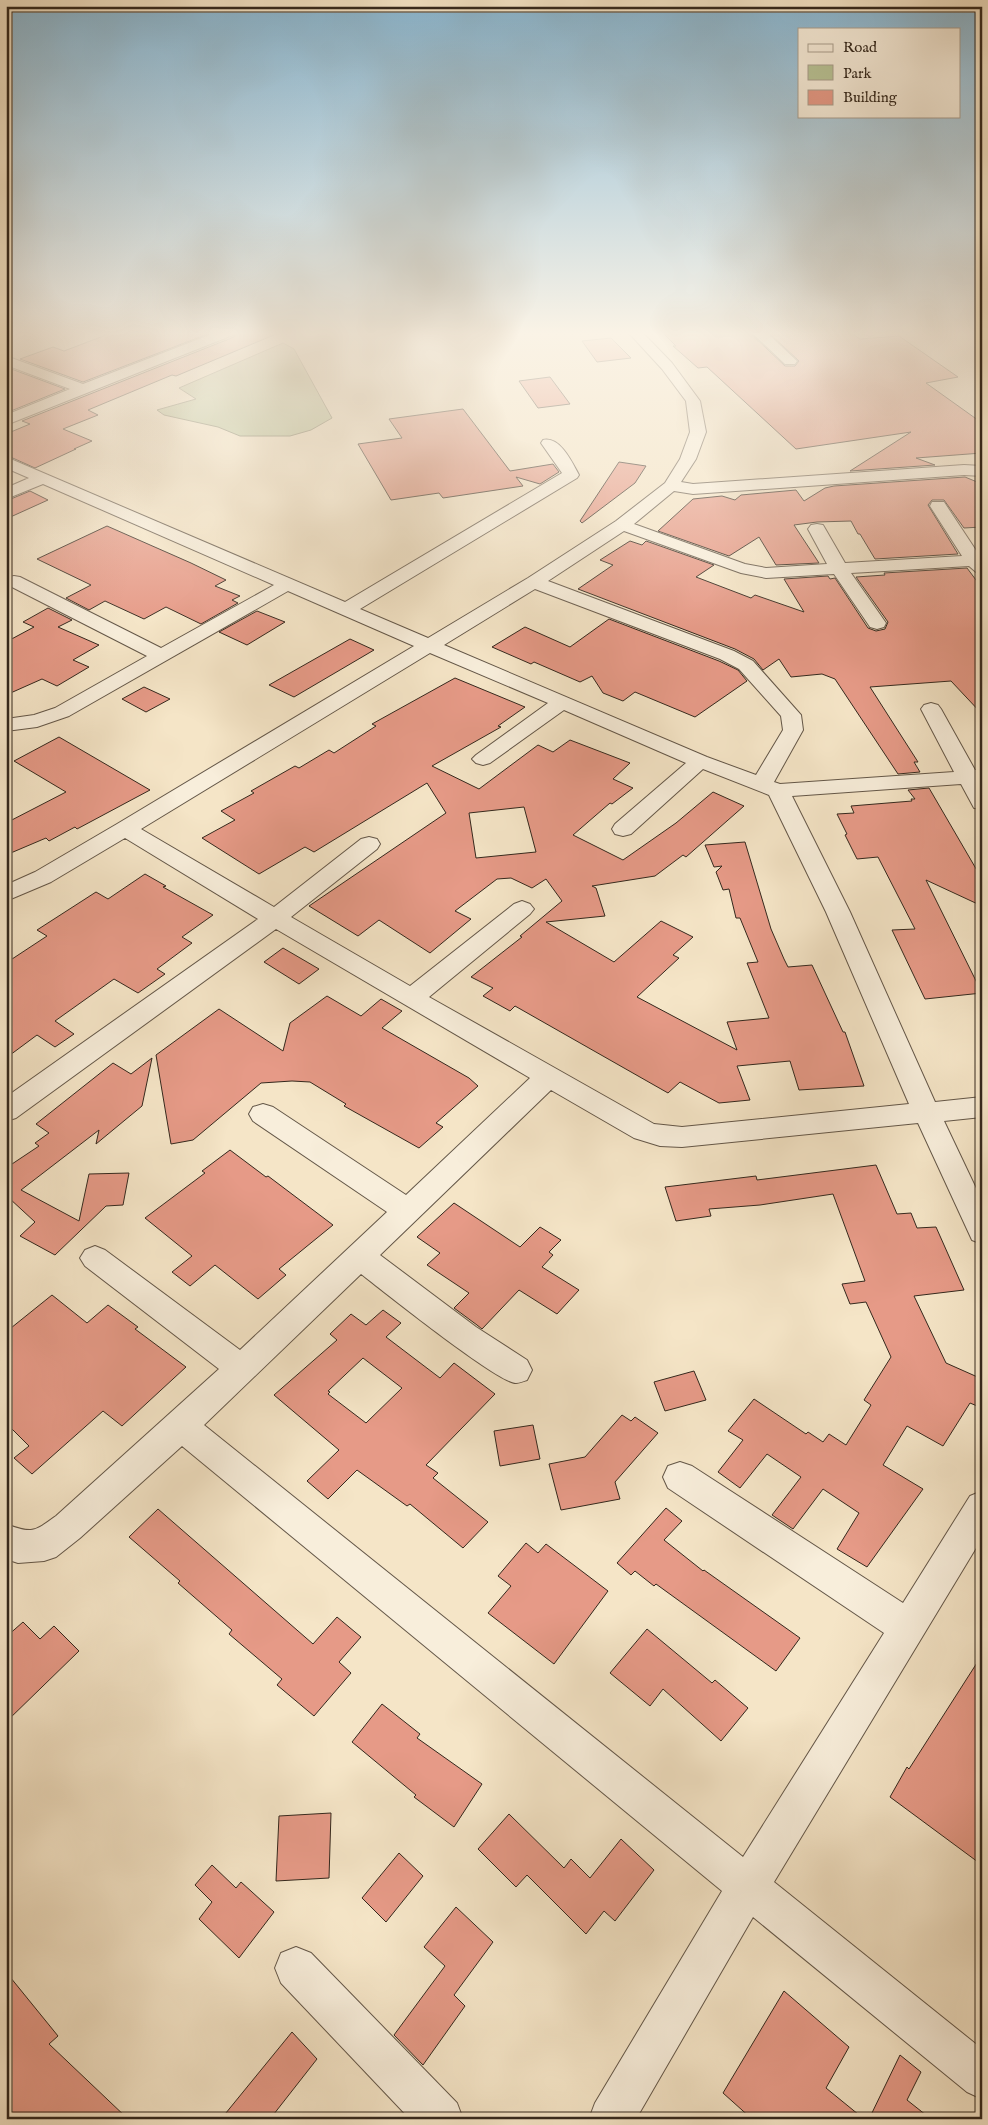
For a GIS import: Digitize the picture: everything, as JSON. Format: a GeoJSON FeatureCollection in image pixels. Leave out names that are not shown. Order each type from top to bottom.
{"type":"FeatureCollection","features":[{"type":"Feature","properties":{"kind":"street"},"geometry":{"type":"LineString","coordinates":[[6,894],[43,877],[125,829],[534,582],[622,525],[671,486],[688,459],[698,431]]}},
{"type":"Feature","properties":{"kind":"street"},"geometry":{"type":"LineString","coordinates":[[345,610],[571,475],[550,443]]}},
{"type":"Feature","properties":{"kind":"street"},"geometry":{"type":"LineString","coordinates":[[6,462],[428,646],[700,761],[770,788],[975,777]]}},
{"type":"Feature","properties":{"kind":"street"},"geometry":{"type":"LineString","coordinates":[[671,486],[693,488],[964,470],[982,471]]}},
{"type":"Feature","properties":{"kind":"street"},"geometry":{"type":"LineString","coordinates":[[6,494],[42,478]]}},
{"type":"Feature","properties":{"kind":"street"},"geometry":{"type":"LineString","coordinates":[[938,506],[979,563]]}},
{"type":"Feature","properties":{"kind":"street"},"geometry":{"type":"LineString","coordinates":[[622,525],[741,568],[766,572],[979,563]]}},
{"type":"Feature","properties":{"kind":"street"},"geometry":{"type":"LineString","coordinates":[[817,529],[840,569],[877,623]]}},
{"type":"Feature","properties":{"kind":"street"},"geometry":{"type":"LineString","coordinates":[[14,581],[161,655]]}},
{"type":"Feature","properties":{"kind":"street"},"geometry":{"type":"LineString","coordinates":[[534,582],[727,655],[746,665],[791,715],[792,730],[770,788]]}},
{"type":"Feature","properties":{"kind":"street"},"geometry":{"type":"LineString","coordinates":[[6,724],[37,721],[62,712],[286,585]]}},
{"type":"Feature","properties":{"kind":"street"},"geometry":{"type":"LineString","coordinates":[[483,759],[563,702]]}},
{"type":"Feature","properties":{"kind":"street"},"geometry":{"type":"LineString","coordinates":[[931,709],[975,777],[982,803]]}},
{"type":"Feature","properties":{"kind":"street"},"geometry":{"type":"LineString","coordinates":[[623,829],[700,761]]}},
{"type":"Feature","properties":{"kind":"street"},"geometry":{"type":"LineString","coordinates":[[770,788],[805,840],[837,908],[926,1112],[982,1232]]}},
{"type":"Feature","properties":{"kind":"street"},"geometry":{"type":"LineString","coordinates":[[125,829],[274,919],[644,1131],[660,1136],[682,1137],[982,1107]]}},
{"type":"Feature","properties":{"kind":"street"},"geometry":{"type":"LineString","coordinates":[[6,1111],[274,919],[369,844]]}},
{"type":"Feature","properties":{"kind":"street"},"geometry":{"type":"LineString","coordinates":[[411,998],[522,909]]}},
{"type":"Feature","properties":{"kind":"street"},"geometry":{"type":"LineString","coordinates":[[6,1540],[18,1547],[44,1544],[68,1527],[181,1426],[548,1077]]}},
{"type":"Feature","properties":{"kind":"street"},"geometry":{"type":"LineString","coordinates":[[263,1114],[408,1211]]}},
{"type":"Feature","properties":{"kind":"street"},"geometry":{"type":"LineString","coordinates":[[359,1256],[465,1336],[516,1370]]}},
{"type":"Feature","properties":{"kind":"street"},"geometry":{"type":"LineString","coordinates":[[95,1258],[242,1368]]}},
{"type":"Feature","properties":{"kind":"street"},"geometry":{"type":"LineString","coordinates":[[181,1426],[747,1888],[982,2077]]}},
{"type":"Feature","properties":{"kind":"street"},"geometry":{"type":"LineString","coordinates":[[680,1477],[907,1626]]}},
{"type":"Feature","properties":{"kind":"street"},"geometry":{"type":"LineString","coordinates":[[611,2119],[747,1888],[982,1507]]}},
{"type":"Feature","properties":{"kind":"street"},"geometry":{"type":"LineString","coordinates":[[296,1968],[441,2119]]}},
{"type":"Feature","properties":{"kind":"green space"},"geometry":{"type":"Polygon","coordinates":[[[228,431],[307,431],[290,436],[240,436],[228,431]]]}},
{"type":"Feature","properties":{"kind":"building"},"geometry":{"type":"Polygon","coordinates":[[[13,431],[68,431],[92,441],[35,468],[6,455],[6,434],[13,431]]]}},
{"type":"Feature","properties":{"kind":"building"},"geometry":{"type":"Polygon","coordinates":[[[397,431],[480,431],[510,471],[553,464],[559,472],[540,484],[516,477],[523,486],[443,498],[439,493],[391,500],[358,444],[402,438],[397,431]]]}},
{"type":"Feature","properties":{"kind":"building"},"geometry":{"type":"Polygon","coordinates":[[[777,431],[982,431],[982,453],[916,458],[935,465],[850,471],[911,432],[796,449],[777,431]]]}},
{"type":"Feature","properties":{"kind":"building"},"geometry":{"type":"Polygon","coordinates":[[[619,462],[646,466],[635,483],[582,523],[580,521],[619,462]]]}},
{"type":"Feature","properties":{"kind":"building"},"geometry":{"type":"Polygon","coordinates":[[[965,477],[982,484],[982,527],[964,528],[944,500],[932,500],[928,505],[958,554],[875,559],[851,521],[817,522],[794,525],[819,563],[776,565],[759,537],[729,556],[658,531],[693,499],[722,496],[735,500],[741,495],[796,490],[804,501],[825,488],[834,486],[965,477]]]}},
{"type":"Feature","properties":{"kind":"building"},"geometry":{"type":"Polygon","coordinates":[[[30,491],[48,500],[6,519],[6,501],[30,491]]]}},
{"type":"Feature","properties":{"kind":"building"},"geometry":{"type":"Polygon","coordinates":[[[107,526],[226,580],[215,586],[240,596],[232,600],[238,603],[201,624],[166,607],[144,619],[105,601],[89,610],[66,598],[91,585],[37,559],[107,526]]]}},
{"type":"Feature","properties":{"kind":"building"},"geometry":{"type":"Polygon","coordinates":[[[630,541],[642,545],[646,541],[714,565],[696,577],[751,598],[755,595],[804,612],[784,579],[828,576],[830,579],[835,578],[868,628],[876,631],[885,629],[888,622],[856,577],[885,575],[884,573],[967,568],[982,588],[982,714],[951,681],[870,687],[918,762],[914,762],[920,772],[898,774],[835,679],[822,674],[791,677],[779,659],[763,670],[754,659],[735,649],[578,589],[613,565],[600,560],[630,541]]]}},
{"type":"Feature","properties":{"kind":"building"},"geometry":{"type":"Polygon","coordinates":[[[48,608],[72,620],[58,627],[99,645],[73,660],[89,667],[57,686],[42,679],[6,695],[6,642],[34,627],[23,622],[48,608]]]}},
{"type":"Feature","properties":{"kind":"building"},"geometry":{"type":"Polygon","coordinates":[[[257,611],[285,622],[247,645],[219,632],[257,611]]]}},
{"type":"Feature","properties":{"kind":"building"},"geometry":{"type":"Polygon","coordinates":[[[609,619],[719,661],[738,670],[747,681],[695,717],[635,692],[623,701],[603,693],[592,676],[580,682],[534,662],[531,664],[492,647],[525,627],[570,647],[609,619]]]}},
{"type":"Feature","properties":{"kind":"building"},"geometry":{"type":"Polygon","coordinates":[[[350,639],[374,650],[294,697],[269,685],[350,639]]]}},
{"type":"Feature","properties":{"kind":"building"},"geometry":{"type":"Polygon","coordinates":[[[455,678],[525,707],[498,726],[501,727],[432,766],[479,789],[538,745],[553,752],[570,740],[630,763],[613,779],[633,788],[612,804],[610,803],[573,835],[623,860],[676,823],[713,792],[744,806],[686,857],[683,855],[655,876],[592,886],[596,888],[605,916],[546,922],[614,962],[661,921],[693,937],[673,955],[679,958],[637,997],[737,1050],[727,1022],[769,1018],[747,963],[758,962],[740,918],[736,918],[729,889],[723,890],[716,872],[722,866],[714,867],[705,845],[745,842],[771,929],[784,959],[788,967],[812,965],[843,1032],[845,1032],[864,1086],[799,1090],[790,1061],[737,1066],[750,1100],[719,1103],[680,1082],[668,1093],[515,1006],[510,1011],[483,996],[493,988],[471,977],[522,937],[520,936],[562,901],[546,879],[532,888],[511,878],[497,879],[455,911],[471,919],[430,953],[379,920],[358,936],[309,906],[446,813],[427,783],[314,852],[305,847],[259,874],[202,838],[235,820],[221,811],[254,793],[251,791],[295,766],[299,768],[329,750],[334,753],[376,726],[372,724],[455,678]],[[524,807],[469,813],[476,858],[536,852],[524,807]]]}},
{"type":"Feature","properties":{"kind":"building"},"geometry":{"type":"Polygon","coordinates":[[[144,687],[170,699],[146,712],[122,699],[144,687]]]}},
{"type":"Feature","properties":{"kind":"building"},"geometry":{"type":"Polygon","coordinates":[[[59,737],[150,790],[77,829],[75,827],[49,841],[46,838],[6,855],[6,823],[66,792],[14,761],[59,737]]]}},
{"type":"Feature","properties":{"kind":"building"},"geometry":{"type":"Polygon","coordinates":[[[929,788],[982,879],[982,906],[926,880],[982,993],[925,999],[892,930],[915,929],[878,857],[857,859],[837,814],[854,813],[851,806],[912,801],[911,799],[915,799],[908,790],[929,788]]]}},
{"type":"Feature","properties":{"kind":"building"},"geometry":{"type":"Polygon","coordinates":[[[145,874],[166,886],[163,887],[213,915],[182,937],[192,943],[157,969],[165,974],[138,993],[114,979],[55,1021],[74,1034],[55,1047],[37,1035],[6,1058],[6,963],[47,936],[37,930],[96,892],[108,899],[145,874]]]}},
{"type":"Feature","properties":{"kind":"building"},"geometry":{"type":"Polygon","coordinates":[[[283,948],[319,969],[299,984],[264,962],[283,948]]]}},
{"type":"Feature","properties":{"kind":"building"},"geometry":{"type":"Polygon","coordinates":[[[327,996],[361,1016],[381,999],[402,1011],[382,1028],[469,1078],[478,1086],[436,1123],[443,1127],[419,1148],[344,1106],[346,1104],[310,1082],[292,1081],[261,1083],[193,1140],[171,1144],[156,1055],[219,1009],[283,1051],[290,1023],[327,996]]]}},
{"type":"Feature","properties":{"kind":"building"},"geometry":{"type":"Polygon","coordinates":[[[152,1058],[142,1106],[96,1144],[99,1130],[21,1190],[79,1221],[89,1174],[129,1173],[123,1205],[106,1206],[55,1255],[20,1236],[35,1222],[9,1198],[6,1200],[6,1168],[39,1146],[35,1143],[49,1133],[36,1124],[113,1063],[131,1074],[152,1058]]]}},
{"type":"Feature","properties":{"kind":"building"},"geometry":{"type":"Polygon","coordinates":[[[230,1150],[333,1225],[279,1269],[286,1275],[258,1299],[215,1265],[190,1286],[172,1272],[192,1256],[145,1218],[205,1173],[202,1171],[230,1150]]]}},
{"type":"Feature","properties":{"kind":"building"},"geometry":{"type":"Polygon","coordinates":[[[876,1165],[897,1214],[911,1213],[917,1228],[936,1227],[964,1290],[914,1296],[946,1363],[982,1379],[982,1408],[970,1403],[943,1446],[907,1426],[883,1465],[923,1489],[867,1567],[837,1549],[859,1513],[823,1489],[793,1529],[772,1515],[801,1477],[767,1454],[740,1488],[718,1472],[743,1440],[728,1431],[754,1399],[806,1434],[808,1432],[823,1442],[829,1434],[846,1445],[871,1405],[864,1400],[891,1357],[866,1302],[850,1304],[842,1284],[865,1281],[833,1194],[760,1205],[709,1209],[711,1216],[676,1221],[665,1187],[756,1176],[757,1180],[876,1165]]]}},
{"type":"Feature","properties":{"kind":"building"},"geometry":{"type":"Polygon","coordinates":[[[454,1203],[520,1247],[540,1227],[561,1240],[549,1252],[553,1255],[542,1267],[579,1290],[557,1314],[519,1290],[482,1329],[454,1308],[469,1293],[427,1265],[440,1253],[417,1237],[454,1203]]]}},
{"type":"Feature","properties":{"kind":"building"},"geometry":{"type":"Polygon","coordinates":[[[52,1295],[87,1323],[108,1305],[138,1327],[135,1329],[186,1367],[122,1426],[103,1411],[32,1474],[14,1458],[29,1446],[6,1423],[6,1332],[52,1295]]]}},
{"type":"Feature","properties":{"kind":"building"},"geometry":{"type":"Polygon","coordinates":[[[383,1310],[401,1323],[386,1337],[440,1378],[454,1363],[495,1394],[426,1465],[438,1473],[433,1478],[488,1522],[463,1548],[410,1504],[407,1506],[357,1470],[328,1499],[307,1481],[339,1450],[274,1395],[337,1340],[330,1334],[351,1314],[366,1325],[383,1310]],[[363,1358],[328,1391],[330,1392],[328,1394],[366,1423],[402,1388],[363,1358]]]}},
{"type":"Feature","properties":{"kind":"building"},"geometry":{"type":"Polygon","coordinates":[[[694,1371],[706,1400],[665,1411],[654,1382],[694,1371]]]}},
{"type":"Feature","properties":{"kind":"building"},"geometry":{"type":"Polygon","coordinates":[[[622,1415],[631,1421],[635,1417],[658,1433],[615,1482],[620,1499],[561,1510],[549,1464],[585,1457],[622,1415]]]}},
{"type":"Feature","properties":{"kind":"building"},"geometry":{"type":"Polygon","coordinates":[[[533,1425],[540,1459],[500,1466],[494,1431],[533,1425]]]}},
{"type":"Feature","properties":{"kind":"building"},"geometry":{"type":"Polygon","coordinates":[[[666,1508],[682,1521],[664,1540],[703,1571],[800,1638],[776,1671],[656,1584],[654,1586],[635,1571],[631,1575],[617,1563],[666,1508]]]}},
{"type":"Feature","properties":{"kind":"building"},"geometry":{"type":"Polygon","coordinates":[[[158,1509],[313,1644],[337,1617],[361,1637],[339,1662],[351,1673],[314,1716],[277,1685],[282,1679],[229,1634],[232,1630],[178,1583],[180,1581],[129,1537],[158,1509]]]}},
{"type":"Feature","properties":{"kind":"building"},"geometry":{"type":"Polygon","coordinates":[[[526,1543],[538,1553],[546,1544],[608,1591],[554,1664],[488,1613],[511,1586],[498,1576],[526,1543]]]}},
{"type":"Feature","properties":{"kind":"building"},"geometry":{"type":"Polygon","coordinates":[[[23,1622],[40,1639],[54,1626],[79,1651],[6,1722],[6,1637],[23,1622]]]}},
{"type":"Feature","properties":{"kind":"building"},"geometry":{"type":"Polygon","coordinates":[[[647,1629],[712,1683],[715,1680],[748,1708],[721,1741],[663,1689],[650,1706],[610,1673],[647,1629]]]}},
{"type":"Feature","properties":{"kind":"building"},"geometry":{"type":"Polygon","coordinates":[[[982,1655],[982,1865],[890,1797],[907,1767],[909,1769],[982,1655]]]}},
{"type":"Feature","properties":{"kind":"building"},"geometry":{"type":"Polygon","coordinates":[[[382,1704],[420,1734],[417,1738],[482,1784],[454,1827],[414,1797],[416,1795],[352,1742],[382,1704]]]}},
{"type":"Feature","properties":{"kind":"building"},"geometry":{"type":"Polygon","coordinates":[[[331,1813],[329,1878],[276,1881],[279,1816],[331,1813]]]}},
{"type":"Feature","properties":{"kind":"building"},"geometry":{"type":"Polygon","coordinates":[[[509,1814],[564,1868],[571,1859],[590,1878],[621,1839],[654,1870],[615,1921],[604,1911],[586,1934],[527,1875],[516,1887],[478,1849],[509,1814]]]}},
{"type":"Feature","properties":{"kind":"building"},"geometry":{"type":"Polygon","coordinates":[[[399,1853],[423,1876],[386,1922],[362,1898],[399,1853]]]}},
{"type":"Feature","properties":{"kind":"building"},"geometry":{"type":"Polygon","coordinates":[[[212,1865],[236,1888],[241,1882],[274,1912],[239,1958],[199,1919],[212,1902],[195,1885],[212,1865]]]}},
{"type":"Feature","properties":{"kind":"building"},"geometry":{"type":"Polygon","coordinates":[[[456,1907],[493,1942],[454,1995],[465,2006],[423,2065],[394,2035],[445,1966],[424,1947],[456,1907]]]}},
{"type":"Feature","properties":{"kind":"building"},"geometry":{"type":"Polygon","coordinates":[[[6,1972],[58,2036],[49,2044],[128,2119],[6,2119],[6,1972]]]}},
{"type":"Feature","properties":{"kind":"building"},"geometry":{"type":"Polygon","coordinates":[[[784,1991],[849,2047],[826,2088],[864,2119],[752,2119],[723,2093],[784,1991]]]}},
{"type":"Feature","properties":{"kind":"building"},"geometry":{"type":"Polygon","coordinates":[[[292,2032],[317,2059],[270,2119],[221,2119],[292,2032]]]}},
{"type":"Feature","properties":{"kind":"building"},"geometry":{"type":"Polygon","coordinates":[[[900,2055],[921,2072],[907,2100],[931,2119],[869,2119],[900,2055]]]}}]}
